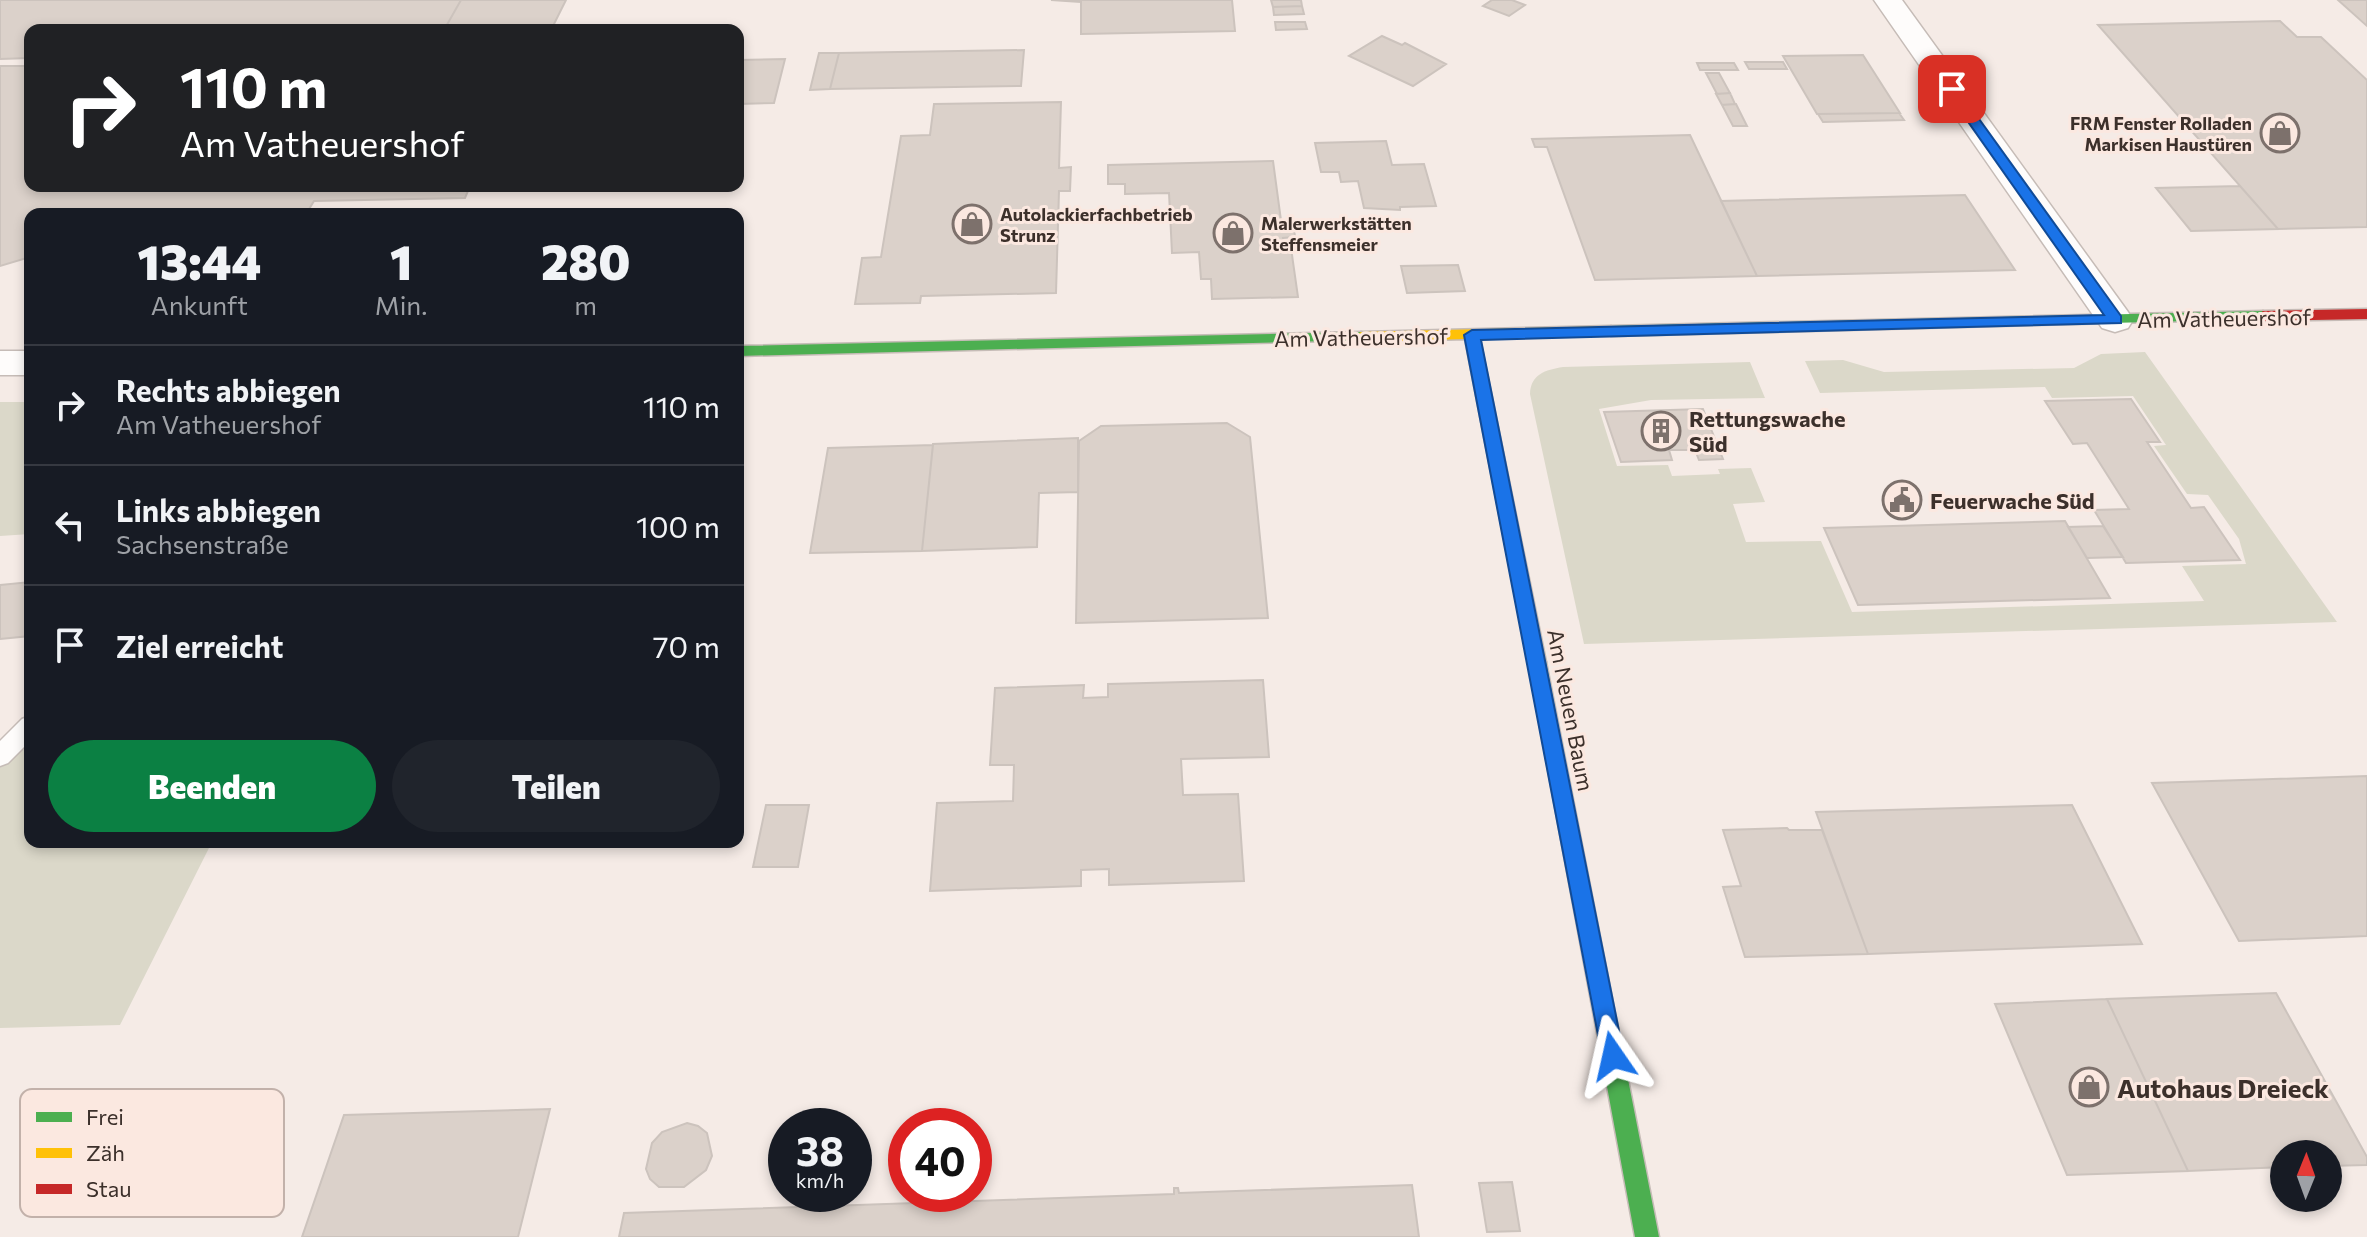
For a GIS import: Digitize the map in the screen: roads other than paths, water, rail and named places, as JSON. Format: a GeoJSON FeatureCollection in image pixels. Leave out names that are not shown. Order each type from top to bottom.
{"type":"FeatureCollection","features":[{"type":"Feature","properties":{"kind":"street"},"geometry":{"type":"LineString","coordinates":[[1888,0],[2115,320]]}},
{"type":"Feature","properties":{"kind":"street","name":"Am Vatheuershof"},"geometry":{"type":"LineString","coordinates":[[744,351],[2367,314]]}},
{"type":"Feature","properties":{"kind":"street","name":"Am Neuen Baum"},"geometry":{"type":"LineString","coordinates":[[1472,335],[1647,1237]]}},
{"type":"Feature","properties":{"kind":"street"},"geometry":{"type":"LineString","coordinates":[[0,363],[24,363]]}},
{"type":"Feature","properties":{"kind":"lane"},"geometry":{"type":"LineString","coordinates":[[0,756],[24,732]]}},
{"type":"Feature","properties":{"kind":"place","name":"FRM Fenster Rolladen Markisen Haustüren"},"geometry":{"type":"Point","coordinates":[2280,133]}},
{"type":"Feature","properties":{"kind":"place","name":"Autolackierfachbetrieb Strunz"},"geometry":{"type":"Point","coordinates":[972,224]}},
{"type":"Feature","properties":{"kind":"place","name":"Malerwerkstätten Steffensmeier"},"geometry":{"type":"Point","coordinates":[1233,233]}},
{"type":"Feature","properties":{"kind":"place","name":"Rettungswache Süd"},"geometry":{"type":"Point","coordinates":[1661,431]}},
{"type":"Feature","properties":{"kind":"place","name":"Feuerwache Süd"},"geometry":{"type":"Point","coordinates":[1902,500]}},
{"type":"Feature","properties":{"kind":"place","name":"Autohaus Dreieck"},"geometry":{"type":"Point","coordinates":[2089,1087]}}]}
